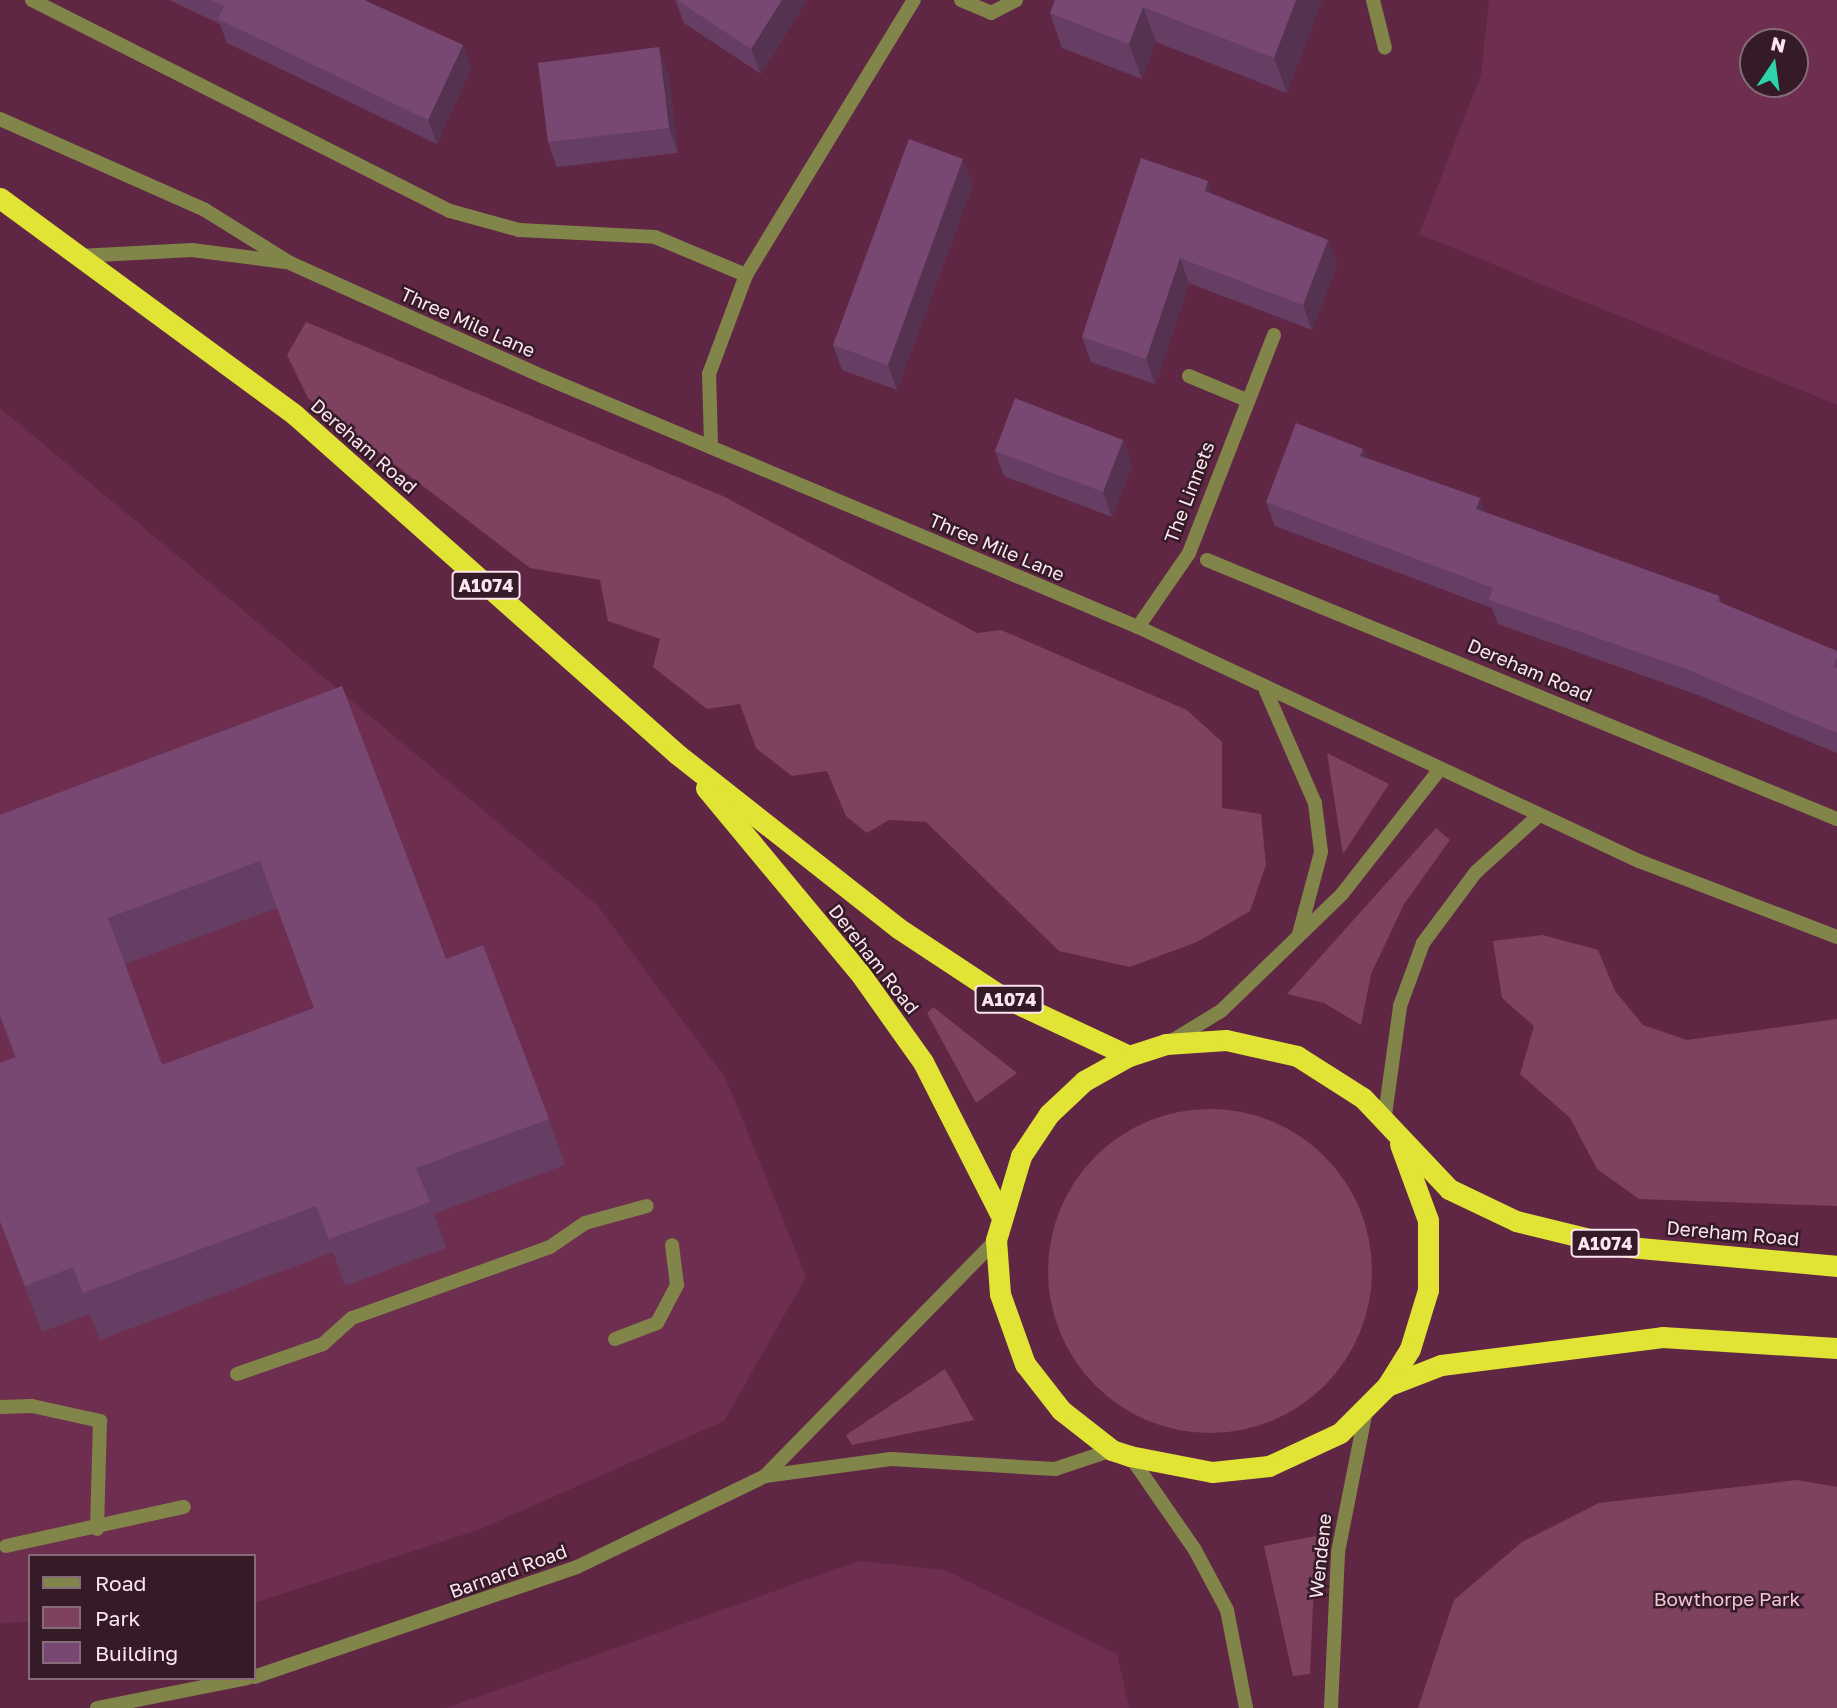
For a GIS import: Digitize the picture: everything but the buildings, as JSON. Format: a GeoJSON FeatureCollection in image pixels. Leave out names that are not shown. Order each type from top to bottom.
{"type":"FeatureCollection","features":[{"type":"Feature","properties":{"kind":"highway","name":"Dereham Road"},"geometry":{"type":"LineString","coordinates":[[0,198],[295,415],[677,754],[898,928],[1001,996],[1129,1056]]}},
{"type":"Feature","properties":{"kind":"highway","name":"Dereham Road"},"geometry":{"type":"LineString","coordinates":[[677,754],[859,972],[923,1062],[1000,1214]]}},
{"type":"Feature","properties":{"kind":"highway","name":"Dereham Road"},"geometry":{"type":"LineString","coordinates":[[1400,1144],[1428,1220],[1429,1290],[1410,1349],[1387,1386],[1366,1411],[1340,1433],[1269,1466],[1212,1472],[1121,1453],[1061,1410],[1025,1364],[1000,1294],[996,1240],[1000,1214],[1020,1156],[1049,1114],[1084,1081],[1129,1056],[1166,1045],[1226,1040],[1297,1056],[1363,1098],[1400,1144],[1449,1189],[1516,1222],[1618,1246],[1837,1266]]}},
{"type":"Feature","properties":{"kind":"highway","name":"Dereham Road"},"geometry":{"type":"LineString","coordinates":[[1387,1386],[1441,1366],[1662,1337],[1837,1348]]}},
{"type":"Feature","properties":{"kind":"street"},"geometry":{"type":"LineString","coordinates":[[32,0],[450,211],[519,230],[655,237],[746,275]]}},
{"type":"Feature","properties":{"kind":"street"},"geometry":{"type":"LineString","coordinates":[[711,444],[709,374],[746,275],[914,0]]}},
{"type":"Feature","properties":{"kind":"street"},"geometry":{"type":"LineString","coordinates":[[961,0],[991,13],[1016,0]]}},
{"type":"Feature","properties":{"kind":"street"},"geometry":{"type":"LineString","coordinates":[[1373,0],[1385,48]]}},
{"type":"Feature","properties":{"kind":"street","name":"Three Mile Lane"},"geometry":{"type":"LineString","coordinates":[[0,119],[205,210],[290,262],[1138,627],[1266,691],[1440,769]]}},
{"type":"Feature","properties":{"kind":"street","name":"Three Mile Lane"},"geometry":{"type":"LineString","coordinates":[[79,256],[192,250],[290,262]]}},
{"type":"Feature","properties":{"kind":"street","name":"The Linnets"},"geometry":{"type":"LineString","coordinates":[[1138,627],[1189,553],[1244,399],[1274,335]]}},
{"type":"Feature","properties":{"kind":"street"},"geometry":{"type":"LineString","coordinates":[[1189,376],[1244,399]]}},
{"type":"Feature","properties":{"kind":"street","name":"Dereham Road"},"geometry":{"type":"LineString","coordinates":[[1207,561],[1837,820]]}},
{"type":"Feature","properties":{"kind":"street"},"geometry":{"type":"LineString","coordinates":[[1266,691],[1315,803],[1321,852],[1297,939]]}},
{"type":"Feature","properties":{"kind":"street"},"geometry":{"type":"LineString","coordinates":[[1440,769],[1538,816],[1837,937]]}},
{"type":"Feature","properties":{"kind":"street","name":"Dereham Road"},"geometry":{"type":"LineString","coordinates":[[1166,1045],[1221,1011],[1297,939],[1377,856],[1440,769]]}},
{"type":"Feature","properties":{"kind":"street"},"geometry":{"type":"LineString","coordinates":[[1384,1122],[1400,1006],[1423,943],[1476,872],[1538,816]]}},
{"type":"Feature","properties":{"kind":"street"},"geometry":{"type":"LineString","coordinates":[[237,1374],[323,1344],[352,1318],[550,1247],[585,1223],[647,1206]]}},
{"type":"Feature","properties":{"kind":"street","name":"Barnard Road"},"geometry":{"type":"LineString","coordinates":[[765,1476],[996,1240]]}},
{"type":"Feature","properties":{"kind":"street"},"geometry":{"type":"LineString","coordinates":[[615,1339],[657,1323],[677,1285],[672,1245]]}},
{"type":"Feature","properties":{"kind":"street"},"geometry":{"type":"LineString","coordinates":[[0,1406],[32,1406],[100,1421],[97,1529]]}},
{"type":"Feature","properties":{"kind":"street","name":"Wendene"},"geometry":{"type":"LineString","coordinates":[[1331,1708],[1338,1552],[1366,1411]]}},
{"type":"Feature","properties":{"kind":"street"},"geometry":{"type":"LineString","coordinates":[[1121,1453],[1195,1550],[1227,1610],[1246,1708]]}},
{"type":"Feature","properties":{"kind":"street","name":"Barnard Road"},"geometry":{"type":"LineString","coordinates":[[256,1676],[577,1567],[765,1476],[891,1459],[1055,1469],[1121,1453]]}},
{"type":"Feature","properties":{"kind":"street"},"geometry":{"type":"LineString","coordinates":[[6,1546],[97,1529],[184,1507]]}},
{"type":"Feature","properties":{"kind":"street"},"geometry":{"type":"LineString","coordinates":[[97,1708],[163,1702],[240,1680]]}},
{"type":"Feature","properties":{"kind":"shaded area"},"geometry":{"type":"Polygon","coordinates":[[[1489,0],[1837,0],[1837,405],[1419,234],[1481,75],[1489,0]]]}},
{"type":"Feature","properties":{"kind":"shaded area"},"geometry":{"type":"Polygon","coordinates":[[[0,408],[597,905],[726,1079],[806,1277],[724,1421],[478,1530],[256,1602],[256,1554],[28,1554],[28,1622],[0,1623],[0,408]]]}},
{"type":"Feature","properties":{"kind":"shaded area"},"geometry":{"type":"Polygon","coordinates":[[[859,1561],[945,1570],[1117,1654],[1129,1708],[447,1708],[859,1561]]]}},
{"type":"Feature","properties":{"kind":"green space"},"geometry":{"type":"Polygon","coordinates":[[[306,322],[725,497],[977,633],[1001,630],[1187,710],[1222,742],[1222,808],[1261,814],[1266,865],[1250,911],[1197,942],[1130,967],[1059,951],[926,822],[889,820],[867,833],[846,816],[827,771],[792,776],[756,748],[740,704],[707,709],[653,667],[660,639],[608,621],[600,580],[530,568],[308,398],[287,355],[306,322]]]}},
{"type":"Feature","properties":{"kind":"green space"},"geometry":{"type":"Polygon","coordinates":[[[1327,753],[1389,784],[1343,854],[1335,804],[1327,753]]]}},
{"type":"Feature","properties":{"kind":"green space"},"geometry":{"type":"Polygon","coordinates":[[[1436,828],[1450,840],[1404,904],[1371,974],[1361,1025],[1324,1003],[1287,994],[1436,828]]]}},
{"type":"Feature","properties":{"kind":"green space"},"geometry":{"type":"Polygon","coordinates":[[[1543,935],[1598,950],[1615,991],[1643,1025],[1687,1040],[1837,1019],[1837,1206],[1639,1199],[1597,1169],[1570,1118],[1520,1074],[1534,1026],[1502,998],[1493,941],[1543,935]]]}},
{"type":"Feature","properties":{"kind":"green space"},"geometry":{"type":"Polygon","coordinates":[[[933,1007],[1017,1073],[976,1103],[927,1013],[933,1007]]]}},
{"type":"Feature","properties":{"kind":"green space"},"geometry":{"type":"Polygon","coordinates":[[[1210,1109],[1242,1112],[1272,1121],[1300,1136],[1325,1156],[1345,1181],[1360,1209],[1369,1239],[1372,1271],[1369,1303],[1360,1333],[1345,1361],[1325,1386],[1300,1406],[1272,1421],[1242,1430],[1210,1433],[1178,1430],[1148,1421],[1120,1406],[1095,1386],[1075,1361],[1060,1333],[1051,1303],[1048,1271],[1051,1239],[1060,1209],[1075,1181],[1095,1156],[1120,1136],[1148,1121],[1178,1112],[1210,1109]]]}},
{"type":"Feature","properties":{"kind":"green space"},"geometry":{"type":"Polygon","coordinates":[[[945,1369],[974,1420],[852,1445],[846,1435],[945,1369]]]}},
{"type":"Feature","properties":{"kind":"green space","name":"Bowthorpe Park"},"geometry":{"type":"Polygon","coordinates":[[[1797,1480],[1837,1487],[1837,1708],[1418,1708],[1454,1600],[1522,1542],[1599,1503],[1797,1480]]]}},
{"type":"Feature","properties":{"kind":"green space"},"geometry":{"type":"Polygon","coordinates":[[[1316,1536],[1310,1674],[1293,1676],[1264,1546],[1316,1536]]]}}]}
